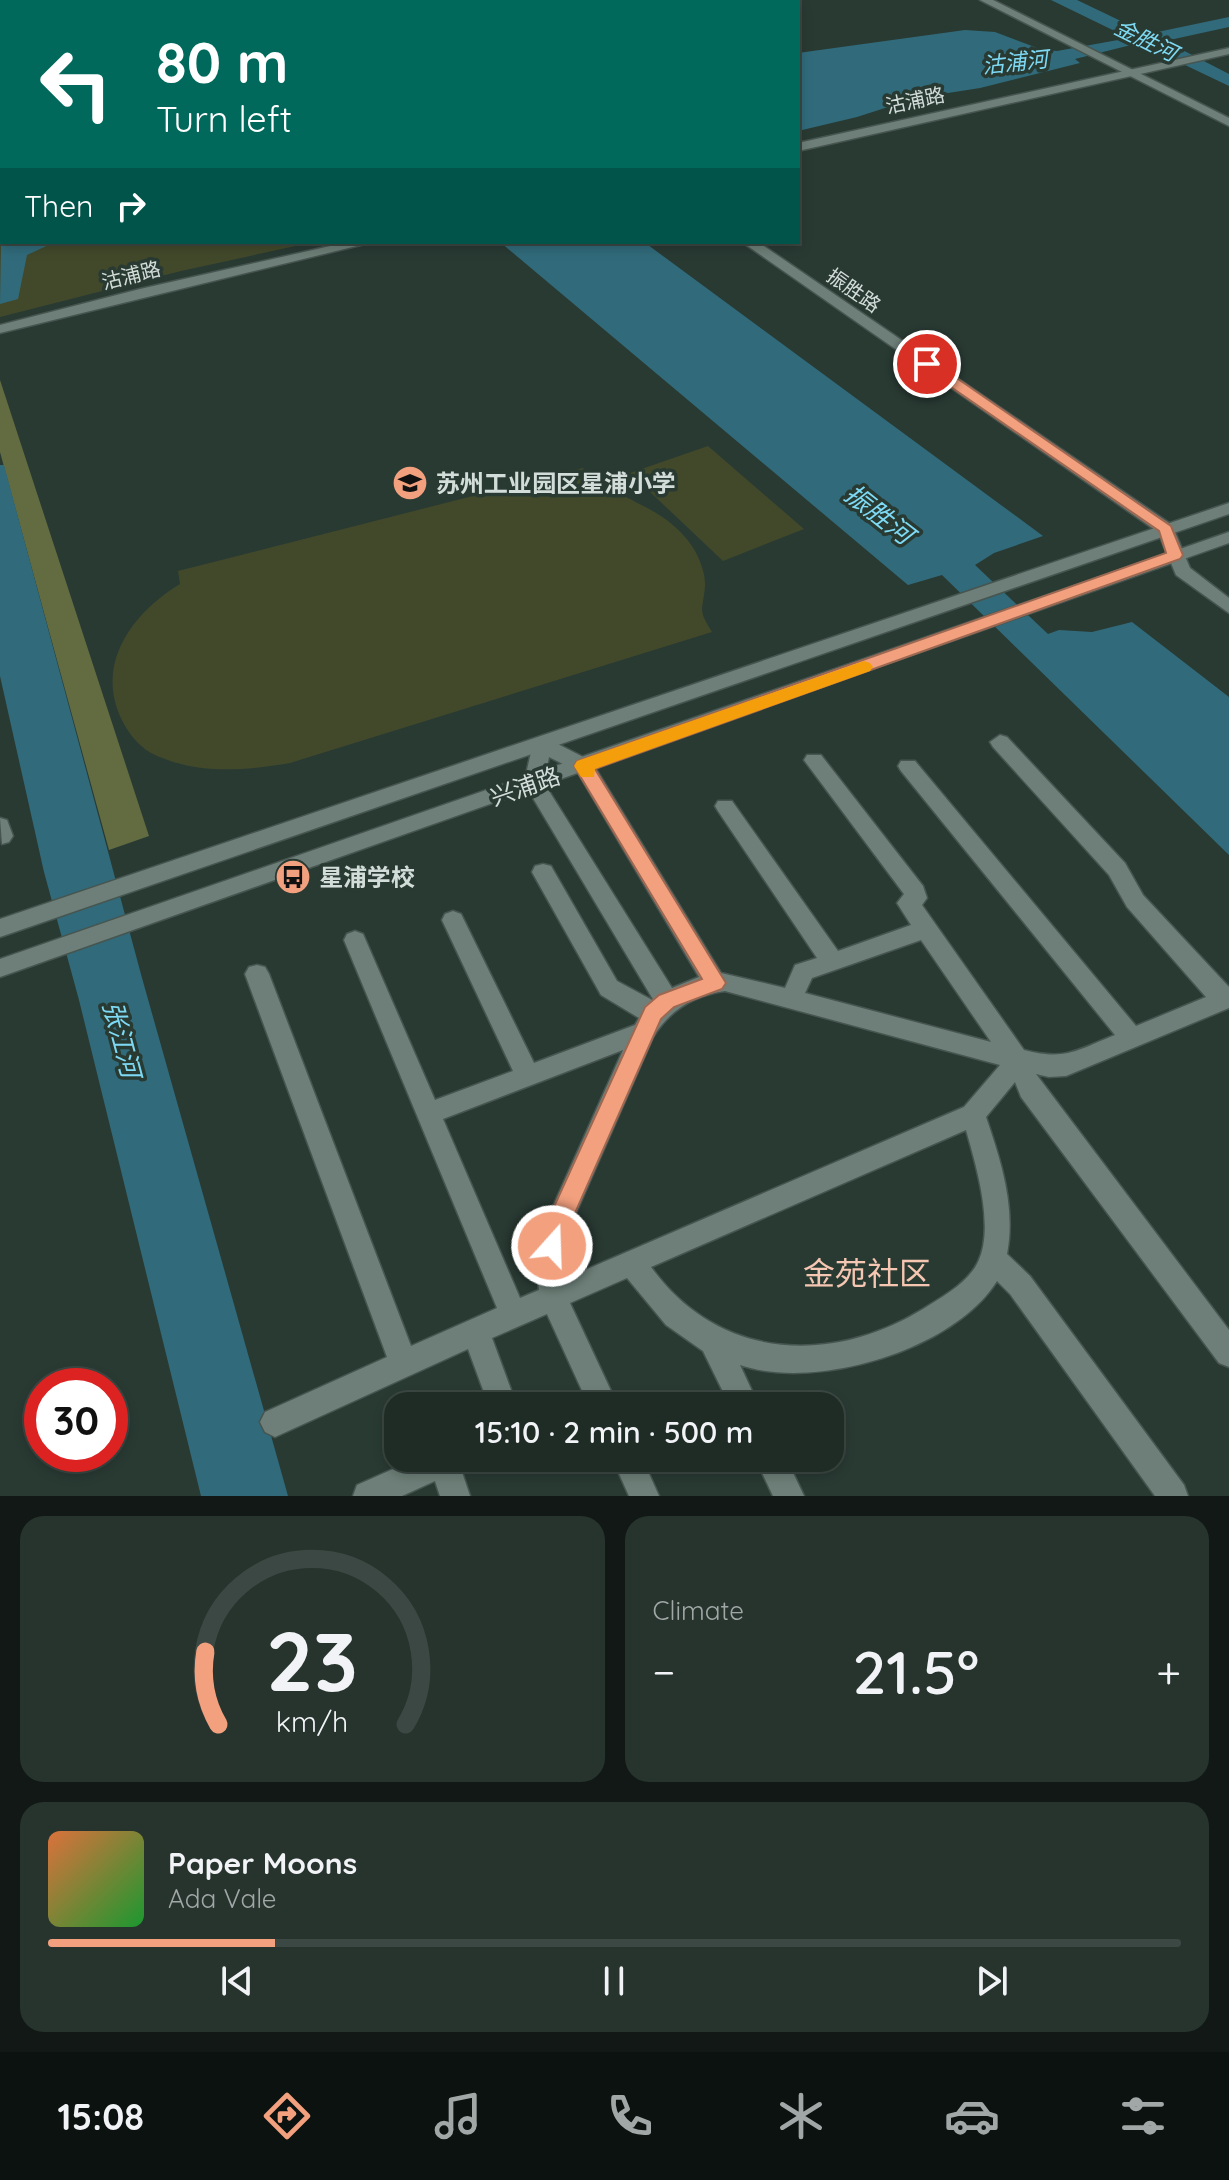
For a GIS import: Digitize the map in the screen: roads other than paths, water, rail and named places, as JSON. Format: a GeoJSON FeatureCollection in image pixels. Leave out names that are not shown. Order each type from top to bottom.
{"type":"FeatureCollection","features":[{"type":"Feature","properties":{"kind":"street"},"geometry":{"type":"LineString","coordinates":[[985,0],[1100,54],[1229,123]]}},
{"type":"Feature","properties":{"kind":"street"},"geometry":{"type":"LineString","coordinates":[[1000,0],[1076,42]]}},
{"type":"Feature","properties":{"kind":"street","name":"沽浦路"},"geometry":{"type":"LineString","coordinates":[[800,147],[1229,51]]}},
{"type":"Feature","properties":{"kind":"street"},"geometry":{"type":"LineString","coordinates":[[1136,73],[1229,115]]}},
{"type":"Feature","properties":{"kind":"street","name":"沽浦路"},"geometry":{"type":"LineString","coordinates":[[0,329],[170,285],[357,244]]}},
{"type":"Feature","properties":{"kind":"street","name":"振胜路"},"geometry":{"type":"LineString","coordinates":[[752,244],[1166,529]]}},
{"type":"Feature","properties":{"kind":"street","name":"兴浦路"},"geometry":{"type":"LineString","coordinates":[[0,928],[1229,508]]}},
{"type":"Feature","properties":{"kind":"street"},"geometry":{"type":"LineString","coordinates":[[1166,529],[1182,571],[1229,607]]}},
{"type":"Feature","properties":{"kind":"street","name":"兴浦路"},"geometry":{"type":"LineString","coordinates":[[0,968],[584,766],[1229,537]]}},
{"type":"Feature","properties":{"kind":"street"},"geometry":{"type":"LineString","coordinates":[[430,1113],[528,1076],[715,983],[725,982],[1049,1067],[1066,1066],[1226,998],[1135,901],[1117,869],[1000,742]]}},
{"type":"Feature","properties":{"kind":"street"},"geometry":{"type":"LineString","coordinates":[[654,1016],[534,783],[541,744],[584,766],[715,983]]}},
{"type":"Feature","properties":{"kind":"street"},"geometry":{"type":"LineString","coordinates":[[814,760],[915,892],[916,898],[908,903],[1018,1061],[1030,1089],[1229,1353]]}},
{"type":"Feature","properties":{"kind":"street"},"geometry":{"type":"LineString","coordinates":[[908,766],[1132,1038]]}},
{"type":"Feature","properties":{"kind":"street"},"geometry":{"type":"LineString","coordinates":[[725,806],[833,962]]}},
{"type":"Feature","properties":{"kind":"street"},"geometry":{"type":"LineString","coordinates":[[543,872],[609,988],[654,1016]]}},
{"type":"Feature","properties":{"kind":"street"},"geometry":{"type":"LineString","coordinates":[[453,920],[528,1076]]}},
{"type":"Feature","properties":{"kind":"street"},"geometry":{"type":"LineString","coordinates":[[791,1000],[803,972],[927,929]]}},
{"type":"Feature","properties":{"kind":"street"},"geometry":{"type":"LineString","coordinates":[[355,940],[514,1315]]}},
{"type":"Feature","properties":{"kind":"street"},"geometry":{"type":"LineString","coordinates":[[257,974],[404,1365]]}},
{"type":"Feature","properties":{"kind":"street"},"geometry":{"type":"LineString","coordinates":[[598,1392],[555,1296],[549,1271],[552,1246],[559,1222],[654,1016]]}},
{"type":"Feature","properties":{"kind":"street"},"geometry":{"type":"LineString","coordinates":[[275,1422],[632,1262],[973,1115],[1018,1061]]}},
{"type":"Feature","properties":{"kind":"street"},"geometry":{"type":"LineString","coordinates":[[632,1262],[652,1293],[684,1323],[713,1340],[762,1358],[815,1360],[870,1351],[915,1333],[979,1284],[993,1259],[996,1228],[992,1185],[973,1115]]}},
{"type":"Feature","properties":{"kind":"street"},"geometry":{"type":"LineString","coordinates":[[993,1259],[1020,1285],[1173,1496]]}},
{"type":"Feature","properties":{"kind":"street"},"geometry":{"type":"LineString","coordinates":[[476,1333],[498,1392]]}},
{"type":"Feature","properties":{"kind":"street"},"geometry":{"type":"LineString","coordinates":[[713,1340],[738,1392]]}},
{"type":"Feature","properties":{"kind":"street"},"geometry":{"type":"LineString","coordinates":[[368,1496],[421,1472]]}},
{"type":"Feature","properties":{"kind":"street"},"geometry":{"type":"LineString","coordinates":[[450,1472],[455,1496]]}},
{"type":"Feature","properties":{"kind":"street"},"geometry":{"type":"LineString","coordinates":[[633,1472],[644,1496]]}},
{"type":"Feature","properties":{"kind":"street"},"geometry":{"type":"LineString","coordinates":[[777,1472],[789,1496]]}},
{"type":"Feature","properties":{"kind":"water"},"geometry":{"type":"Polygon","coordinates":[[[1051,0],[1077,0],[1148,34],[1229,17],[1229,27],[1165,41],[1229,74],[1229,86],[1139,43],[1075,59],[1080,63],[980,88],[916,98],[800,131],[800,53],[965,30],[995,32],[1040,49],[1057,51],[1129,38],[1051,0]]]}},
{"type":"Feature","properties":{"kind":"water"},"geometry":{"type":"Polygon","coordinates":[[[1,244],[51,244],[27,255],[18,299],[0,304],[1,244]]]}},
{"type":"Feature","properties":{"kind":"water","name":"振胜河"},"geometry":{"type":"Polygon","coordinates":[[[502,244],[647,244],[1043,536],[994,553],[975,565],[1048,634],[1059,630],[1092,632],[1132,622],[1229,697],[1229,855],[942,575],[908,585],[502,244]]]}},
{"type":"Feature","properties":{"kind":"water","name":"张江河"},"geometry":{"type":"Polygon","coordinates":[[[0,465],[4,465],[142,978],[288,1496],[201,1496],[79,1000],[44,872],[0,676],[0,465]]]}},
{"type":"Feature","properties":{"kind":"place","name":"苏州工业园区星浦小学"},"geometry":{"type":"Point","coordinates":[410,483]}},
{"type":"Feature","properties":{"kind":"place","name":"星浦学校"},"geometry":{"type":"Point","coordinates":[293,877]}},
{"type":"Feature","properties":{"kind":"district","name":"金苑社区"},"geometry":{"type":"Point","coordinates":[867,1273]}},
{"type":"Feature","properties":{"kind":"water label","name":"金胜河"},"geometry":{"type":"Point","coordinates":[1146,40]}},
{"type":"Feature","properties":{"kind":"water label","name":"沽浦河"},"geometry":{"type":"Point","coordinates":[1015,62]}}]}
